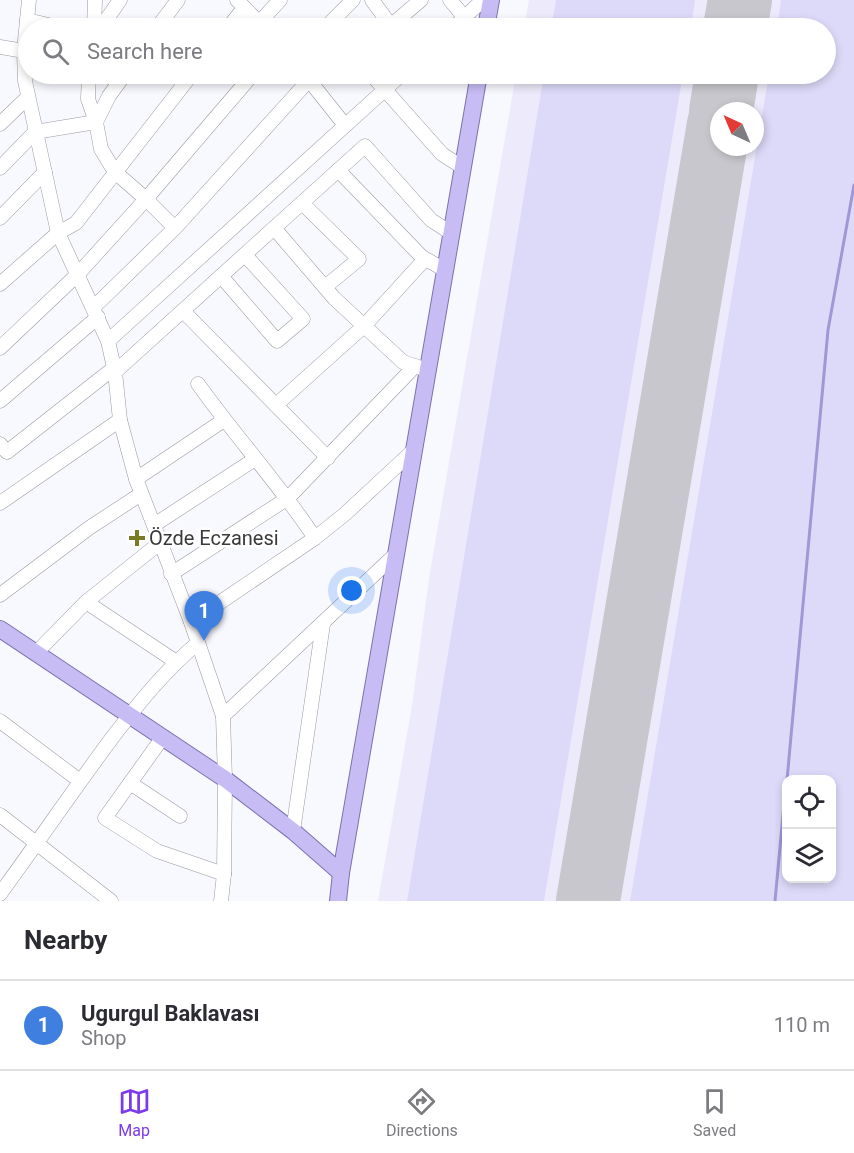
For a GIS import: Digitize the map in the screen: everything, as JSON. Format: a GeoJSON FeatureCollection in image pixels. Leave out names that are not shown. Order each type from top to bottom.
{"type":"FeatureCollection","features":[{"type":"Feature","properties":{"kind":"main road"},"geometry":{"type":"LineString","coordinates":[[488,18],[491,0]]}},
{"type":"Feature","properties":{"kind":"main road"},"geometry":{"type":"LineString","coordinates":[[338,901],[340,873],[414,450],[421,368],[445,270],[477,84]]}},
{"type":"Feature","properties":{"kind":"main road"},"geometry":{"type":"LineString","coordinates":[[2,635],[36,653],[225,779],[293,831],[340,873]]}},
{"type":"Feature","properties":{"kind":"street"},"geometry":{"type":"LineString","coordinates":[[27,18],[29,0]]}},
{"type":"Feature","properties":{"kind":"street"},"geometry":{"type":"LineString","coordinates":[[95,0],[95,18]]}},
{"type":"Feature","properties":{"kind":"street"},"geometry":{"type":"LineString","coordinates":[[108,18],[120,0]]}},
{"type":"Feature","properties":{"kind":"street"},"geometry":{"type":"LineString","coordinates":[[164,18],[178,0]]}},
{"type":"Feature","properties":{"kind":"street"},"geometry":{"type":"LineString","coordinates":[[267,18],[280,0]]}},
{"type":"Feature","properties":{"kind":"street"},"geometry":{"type":"LineString","coordinates":[[337,18],[354,0]]}},
{"type":"Feature","properties":{"kind":"street"},"geometry":{"type":"LineString","coordinates":[[372,0],[384,18]]}},
{"type":"Feature","properties":{"kind":"street"},"geometry":{"type":"LineString","coordinates":[[400,18],[421,0]]}},
{"type":"Feature","properties":{"kind":"street"},"geometry":{"type":"LineString","coordinates":[[450,0],[465,18],[483,0]]}},
{"type":"Feature","properties":{"kind":"street"},"geometry":{"type":"LineString","coordinates":[[233,18],[241,4],[254,18]]}},
{"type":"Feature","properties":{"kind":"street"},"geometry":{"type":"LineString","coordinates":[[0,47],[18,50]]}},
{"type":"Feature","properties":{"kind":"street"},"geometry":{"type":"LineString","coordinates":[[27,84],[35,132],[58,233],[108,341],[115,370],[120,420],[136,479],[223,716],[224,874],[221,901]]}},
{"type":"Feature","properties":{"kind":"street"},"geometry":{"type":"LineString","coordinates":[[89,84],[88,99],[96,122],[101,149],[116,172],[175,228]]}},
{"type":"Feature","properties":{"kind":"street"},"geometry":{"type":"LineString","coordinates":[[96,122],[118,84]]}},
{"type":"Feature","properties":{"kind":"street"},"geometry":{"type":"LineString","coordinates":[[0,284],[58,233],[76,223],[184,84]]}},
{"type":"Feature","properties":{"kind":"street"},"geometry":{"type":"LineString","coordinates":[[0,348],[78,274],[244,84]]}},
{"type":"Feature","properties":{"kind":"street"},"geometry":{"type":"LineString","coordinates":[[0,401],[96,312],[175,228],[300,84]]}},
{"type":"Feature","properties":{"kind":"street"},"geometry":{"type":"LineString","coordinates":[[312,84],[344,124]]}},
{"type":"Feature","properties":{"kind":"street"},"geometry":{"type":"LineString","coordinates":[[380,84],[442,154],[462,167]]}},
{"type":"Feature","properties":{"kind":"street"},"geometry":{"type":"LineString","coordinates":[[108,341],[390,84]]}},
{"type":"Feature","properties":{"kind":"street"},"geometry":{"type":"LineString","coordinates":[[0,123],[28,97]]}},
{"type":"Feature","properties":{"kind":"street"},"geometry":{"type":"LineString","coordinates":[[0,168],[35,132],[96,122]]}},
{"type":"Feature","properties":{"kind":"street"},"geometry":{"type":"LineString","coordinates":[[0,444],[7,452],[115,370],[365,146],[431,220],[451,233]]}},
{"type":"Feature","properties":{"kind":"street"},"geometry":{"type":"LineString","coordinates":[[338,170],[425,259],[445,270]]}},
{"type":"Feature","properties":{"kind":"street"},"geometry":{"type":"LineString","coordinates":[[0,218],[45,172]]}},
{"type":"Feature","properties":{"kind":"street"},"geometry":{"type":"LineString","coordinates":[[302,203],[359,259],[324,286]]}},
{"type":"Feature","properties":{"kind":"street"},"geometry":{"type":"LineString","coordinates":[[171,574],[288,498],[421,368],[403,362],[364,326],[324,286],[274,228]]}},
{"type":"Feature","properties":{"kind":"street"},"geometry":{"type":"LineString","coordinates":[[221,276],[277,341],[303,319],[245,255]]}},
{"type":"Feature","properties":{"kind":"street"},"geometry":{"type":"LineString","coordinates":[[276,405],[364,326],[425,259]]}},
{"type":"Feature","properties":{"kind":"street"},"geometry":{"type":"LineString","coordinates":[[183,311],[328,458]]}},
{"type":"Feature","properties":{"kind":"street"},"geometry":{"type":"LineString","coordinates":[[198,384],[224,420],[288,498],[315,538]]}},
{"type":"Feature","properties":{"kind":"street"},"geometry":{"type":"LineString","coordinates":[[0,503],[120,420]]}},
{"type":"Feature","properties":{"kind":"street"},"geometry":{"type":"LineString","coordinates":[[136,479],[224,420]]}},
{"type":"Feature","properties":{"kind":"street"},"geometry":{"type":"LineString","coordinates":[[190,622],[315,538],[345,514],[414,450]]}},
{"type":"Feature","properties":{"kind":"street"},"geometry":{"type":"LineString","coordinates":[[154,525],[255,459]]}},
{"type":"Feature","properties":{"kind":"street"},"geometry":{"type":"LineString","coordinates":[[0,595],[54,553],[141,494]]}},
{"type":"Feature","properties":{"kind":"street"},"geometry":{"type":"LineString","coordinates":[[36,653],[86,602],[161,542]]}},
{"type":"Feature","properties":{"kind":"street"},"geometry":{"type":"LineString","coordinates":[[223,716],[396,554]]}},
{"type":"Feature","properties":{"kind":"street"},"geometry":{"type":"LineString","coordinates":[[86,602],[176,661]]}},
{"type":"Feature","properties":{"kind":"street"},"geometry":{"type":"LineString","coordinates":[[293,831],[323,624]]}},
{"type":"Feature","properties":{"kind":"street"},"geometry":{"type":"LineString","coordinates":[[0,894],[130,715],[176,661],[198,643]]}},
{"type":"Feature","properties":{"kind":"street"},"geometry":{"type":"LineString","coordinates":[[0,721],[80,781]]}},
{"type":"Feature","properties":{"kind":"street"},"geometry":{"type":"LineString","coordinates":[[163,737],[105,818],[157,850],[224,874]]}},
{"type":"Feature","properties":{"kind":"street"},"geometry":{"type":"LineString","coordinates":[[130,783],[180,816]]}},
{"type":"Feature","properties":{"kind":"street"},"geometry":{"type":"LineString","coordinates":[[0,815],[111,901]]}},
{"type":"Feature","properties":{"kind":"shaded area"},"geometry":{"type":"Polygon","coordinates":[[[529,0],[854,0],[854,901],[378,901],[412,705],[429,578],[514,84],[836,84],[836,18],[526,18],[529,0]]]}},
{"type":"Feature","properties":{"kind":"shaded area"},"geometry":{"type":"Polygon","coordinates":[[[556,0],[695,0],[692,18],[553,18],[556,0]]]}},
{"type":"Feature","properties":{"kind":"shaded area"},"geometry":{"type":"Polygon","coordinates":[[[781,0],[854,0],[854,901],[630,901],[755,156],[764,156],[764,104],[767,84],[836,84],[836,18],[778,18],[781,0]]]}},
{"type":"Feature","properties":{"kind":"shaded area"},"geometry":{"type":"Polygon","coordinates":[[[542,84],[681,84],[544,901],[407,901],[542,84]]]}},
{"type":"Feature","properties":{"kind":"waterway"},"geometry":{"type":"LineString","coordinates":[[787,775],[828,330],[854,185]]}},
{"type":"Feature","properties":{"kind":"waterway"},"geometry":{"type":"LineString","coordinates":[[775,901],[782,826]]}},
{"type":"Feature","properties":{"kind":"runway"},"geometry":{"type":"LineString","coordinates":[[737,18],[740,0]]}},
{"type":"Feature","properties":{"kind":"runway"},"geometry":{"type":"LineString","coordinates":[[722,102],[725,84]]}},
{"type":"Feature","properties":{"kind":"runway"},"geometry":{"type":"LineString","coordinates":[[588,901],[714,156]]}},
{"type":"Feature","properties":{"kind":"place","name":"Özde Eczanesi"},"geometry":{"type":"Point","coordinates":[137,538]}},
{"type":"Feature","properties":{"kind":"place","name":"Ugurgul Baklavası"},"geometry":{"type":"Point","coordinates":[204,641]}}]}
